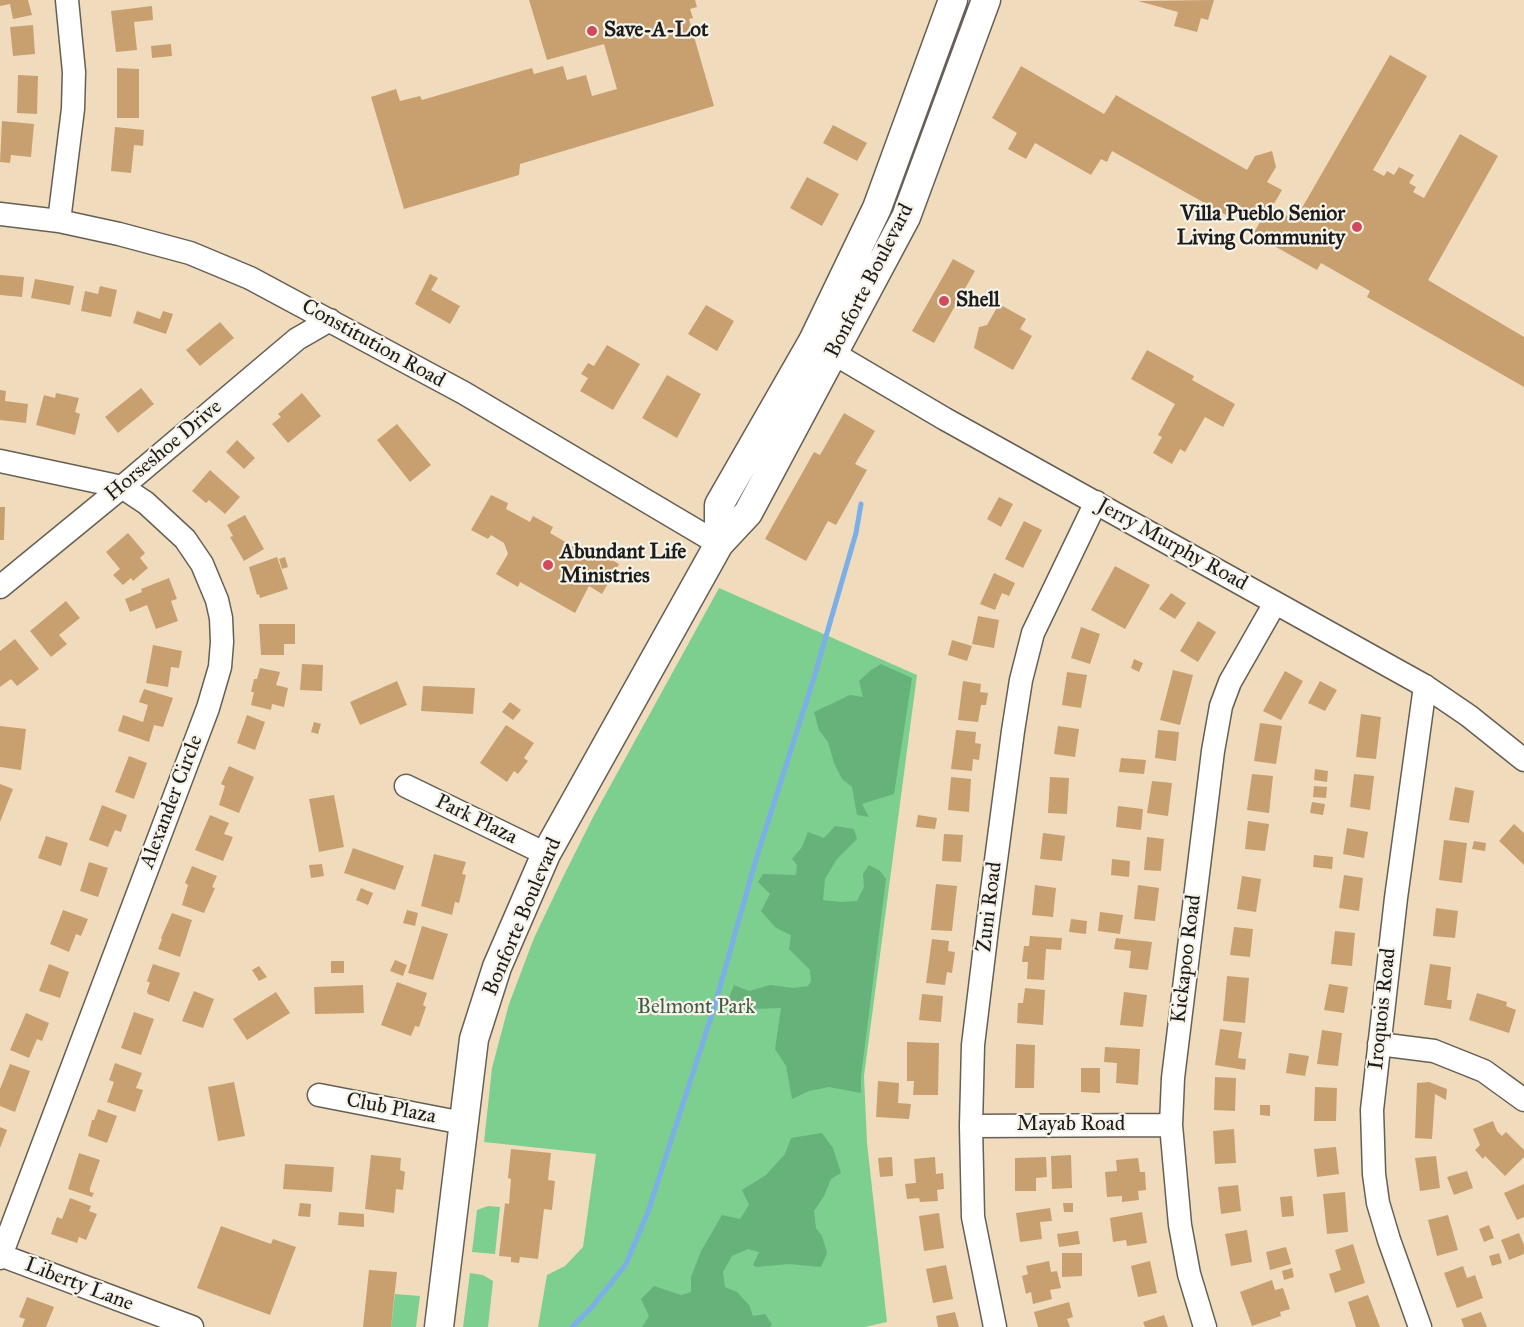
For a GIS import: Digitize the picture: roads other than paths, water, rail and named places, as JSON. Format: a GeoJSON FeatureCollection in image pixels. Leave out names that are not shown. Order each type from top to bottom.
{"type":"FeatureCollection","features":[{"type":"Feature","properties":{"kind":"main road","name":"Bonforte Boulevard"},"geometry":{"type":"LineString","coordinates":[[439,1327],[474,1039],[497,967],[546,854],[718,544],[748,513],[823,347],[877,208],[953,0]]}},
{"type":"Feature","properties":{"kind":"main road","name":"Bonforte Boulevard"},"geometry":{"type":"LineString","coordinates":[[823,347],[906,217],[986,0]]}},
{"type":"Feature","properties":{"kind":"street"},"geometry":{"type":"LineString","coordinates":[[59,221],[73,109],[74,72],[67,0]]}},
{"type":"Feature","properties":{"kind":"street","name":"Constitution Road"},"geometry":{"type":"LineString","coordinates":[[0,214],[59,221],[119,234],[190,253],[250,278],[464,393],[718,544]]}},
{"type":"Feature","properties":{"kind":"street","name":"Horseshoe Drive"},"geometry":{"type":"LineString","coordinates":[[0,587],[297,339],[330,320]]}},
{"type":"Feature","properties":{"kind":"street","name":"Jerry Murphy Road"},"geometry":{"type":"LineString","coordinates":[[823,347],[945,419],[1425,686],[1469,716],[1524,760]]}},
{"type":"Feature","properties":{"kind":"street","name":"Alexander Circle"},"geometry":{"type":"LineString","coordinates":[[0,461],[122,487],[146,503],[185,539],[202,564],[214,592],[221,618],[222,642],[220,667],[208,708],[0,1256]]}},
{"type":"Feature","properties":{"kind":"street","name":"Zuni Road"},"geometry":{"type":"LineString","coordinates":[[995,1327],[973,1217],[971,1126],[973,1045],[1021,680],[1033,633],[1096,502]]}},
{"type":"Feature","properties":{"kind":"street","name":"Kickapoo Road"},"geometry":{"type":"LineString","coordinates":[[1205,1327],[1189,1274],[1180,1225],[1171,1125],[1180,1016],[1221,706],[1230,682],[1275,603]]}},
{"type":"Feature","properties":{"kind":"street","name":"Iroquois Road"},"geometry":{"type":"LineString","coordinates":[[1420,1327],[1378,1203],[1374,1174],[1372,1110],[1396,898],[1425,686]]}},
{"type":"Feature","properties":{"kind":"street","name":"Park Plaza"},"geometry":{"type":"LineString","coordinates":[[406,786],[546,854]]}},
{"type":"Feature","properties":{"kind":"street"},"geometry":{"type":"LineString","coordinates":[[1379,1044],[1434,1051],[1484,1071],[1524,1100]]}},
{"type":"Feature","properties":{"kind":"street","name":"Club Plaza"},"geometry":{"type":"LineString","coordinates":[[319,1095],[463,1123]]}},
{"type":"Feature","properties":{"kind":"street","name":"Mayab Road"},"geometry":{"type":"LineString","coordinates":[[971,1126],[1171,1125]]}},
{"type":"Feature","properties":{"kind":"street","name":"Liberty Lane"},"geometry":{"type":"LineString","coordinates":[[0,1256],[192,1327]]}},
{"type":"Feature","properties":{"kind":"waterway"},"geometry":{"type":"LineString","coordinates":[[572,1327],[592,1307],[626,1264],[648,1212],[714,1008],[757,856],[813,681],[856,533],[861,504]]}},
{"type":"Feature","properties":{"kind":"place","name":"Save-A-Lot"},"geometry":{"type":"Point","coordinates":[592,31]}},
{"type":"Feature","properties":{"kind":"place","name":"Villa Pueblo Senior Living Community"},"geometry":{"type":"Point","coordinates":[1357,227]}},
{"type":"Feature","properties":{"kind":"place","name":"Shell"},"geometry":{"type":"Point","coordinates":[944,301]}},
{"type":"Feature","properties":{"kind":"place","name":"Abundant Life Ministries"},"geometry":{"type":"Point","coordinates":[548,565]}},
{"type":"Feature","properties":{"kind":"park label","name":"Belmont Park"},"geometry":{"type":"Point","coordinates":[696,1008]}}]}
